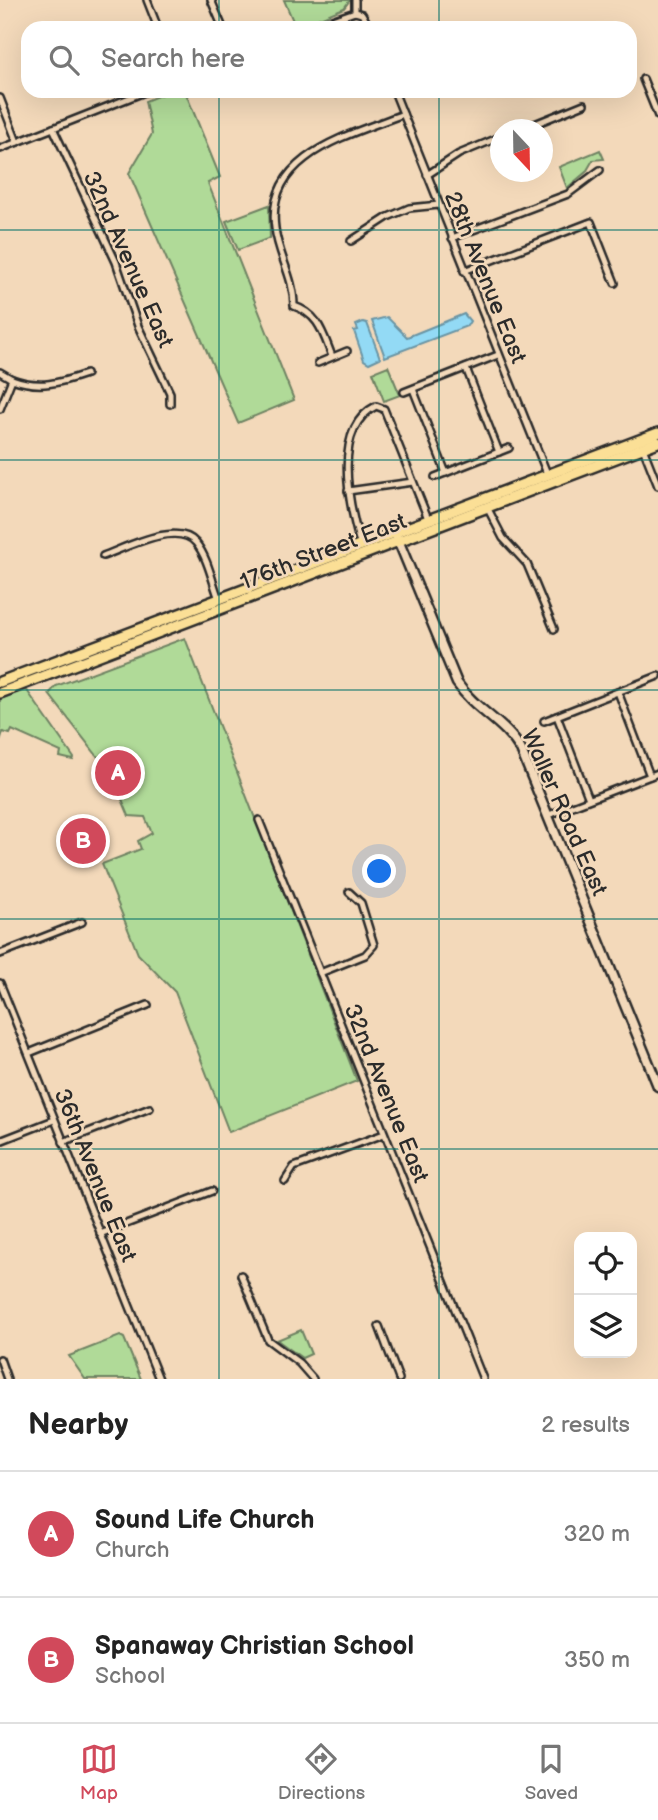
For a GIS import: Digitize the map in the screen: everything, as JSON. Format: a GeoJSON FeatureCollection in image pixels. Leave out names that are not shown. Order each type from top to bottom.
{"type":"FeatureCollection","features":[{"type":"Feature","properties":{"kind":"main road","name":"176th Street East"},"geometry":{"type":"LineString","coordinates":[[0,693],[361,547],[398,539],[429,521],[658,433]]}},
{"type":"Feature","properties":{"kind":"main road","name":"176th Street East"},"geometry":{"type":"LineString","coordinates":[[0,682],[488,509],[658,442]]}},
{"type":"Feature","properties":{"kind":"main road"},"geometry":{"type":"LineString","coordinates":[[514,498],[519,492],[546,481],[548,476]]}},
{"type":"Feature","properties":{"kind":"street"},"geometry":{"type":"LineString","coordinates":[[147,0],[155,21]]}},
{"type":"Feature","properties":{"kind":"street"},"geometry":{"type":"LineString","coordinates":[[211,0],[220,21]]}},
{"type":"Feature","properties":{"kind":"street"},"geometry":{"type":"LineString","coordinates":[[355,0],[355,12]]}},
{"type":"Feature","properties":{"kind":"street"},"geometry":{"type":"LineString","coordinates":[[329,21],[355,12]]}},
{"type":"Feature","properties":{"kind":"street"},"geometry":{"type":"LineString","coordinates":[[355,12],[367,21]]}},
{"type":"Feature","properties":{"kind":"street"},"geometry":{"type":"LineString","coordinates":[[643,79],[658,116]]}},
{"type":"Feature","properties":{"kind":"street"},"geometry":{"type":"LineString","coordinates":[[649,95],[658,91]]}},
{"type":"Feature","properties":{"kind":"street"},"geometry":{"type":"LineString","coordinates":[[0,98],[17,142]]}},
{"type":"Feature","properties":{"kind":"street"},"geometry":{"type":"LineString","coordinates":[[0,149],[129,98]]}},
{"type":"Feature","properties":{"kind":"street","name":"28th Avenue East"},"geometry":{"type":"LineString","coordinates":[[397,98],[548,476]]}},
{"type":"Feature","properties":{"kind":"street"},"geometry":{"type":"LineString","coordinates":[[547,119],[584,104]]}},
{"type":"Feature","properties":{"kind":"street"},"geometry":{"type":"LineString","coordinates":[[332,356],[311,312],[294,306],[293,286],[274,225],[276,202],[285,179],[305,157],[403,114]]}},
{"type":"Feature","properties":{"kind":"street","name":"32nd Avenue East"},"geometry":{"type":"LineString","coordinates":[[53,128],[116,262],[138,326],[170,393],[170,404]]}},
{"type":"Feature","properties":{"kind":"street"},"geometry":{"type":"LineString","coordinates":[[427,175],[459,154],[490,141]]}},
{"type":"Feature","properties":{"kind":"street"},"geometry":{"type":"LineString","coordinates":[[452,238],[568,194],[600,170]]}},
{"type":"Feature","properties":{"kind":"street"},"geometry":{"type":"LineString","coordinates":[[351,241],[388,217],[409,208],[439,205]]}},
{"type":"Feature","properties":{"kind":"street"},"geometry":{"type":"LineString","coordinates":[[464,271],[591,222],[615,283]]}},
{"type":"Feature","properties":{"kind":"street"},"geometry":{"type":"LineString","coordinates":[[318,363],[347,351]]}},
{"type":"Feature","properties":{"kind":"street"},"geometry":{"type":"LineString","coordinates":[[404,392],[498,355]]}},
{"type":"Feature","properties":{"kind":"street"},"geometry":{"type":"LineString","coordinates":[[466,368],[499,452]]}},
{"type":"Feature","properties":{"kind":"street"},"geometry":{"type":"LineString","coordinates":[[0,372],[12,379],[40,385],[64,383],[86,374]]}},
{"type":"Feature","properties":{"kind":"street"},"geometry":{"type":"LineString","coordinates":[[0,410],[12,379]]}},
{"type":"Feature","properties":{"kind":"street"},"geometry":{"type":"LineString","coordinates":[[413,389],[446,473]]}},
{"type":"Feature","properties":{"kind":"street"},"geometry":{"type":"LineString","coordinates":[[361,547],[348,491],[348,466],[354,430],[368,410],[380,406],[384,409],[429,521]]}},
{"type":"Feature","properties":{"kind":"street"},"geometry":{"type":"LineString","coordinates":[[435,477],[509,448]]}},
{"type":"Feature","properties":{"kind":"street"},"geometry":{"type":"LineString","coordinates":[[643,448],[658,486]]}},
{"type":"Feature","properties":{"kind":"street"},"geometry":{"type":"LineString","coordinates":[[348,491],[413,482]]}},
{"type":"Feature","properties":{"kind":"street"},"geometry":{"type":"LineString","coordinates":[[488,509],[503,538],[527,564],[554,629]]}},
{"type":"Feature","properties":{"kind":"street"},"geometry":{"type":"LineString","coordinates":[[103,556],[169,533],[183,534],[198,546],[221,604]]}},
{"type":"Feature","properties":{"kind":"street","name":"Waller Road East"},"geometry":{"type":"LineString","coordinates":[[398,539],[457,683],[474,703],[495,718],[513,736],[549,815],[658,1086]]}},
{"type":"Feature","properties":{"kind":"street"},"geometry":{"type":"LineString","coordinates":[[544,720],[658,676]]}},
{"type":"Feature","properties":{"kind":"street"},"geometry":{"type":"LineString","coordinates":[[618,692],[650,775]]}},
{"type":"Feature","properties":{"kind":"street"},"geometry":{"type":"LineString","coordinates":[[557,716],[589,799]]}},
{"type":"Feature","properties":{"kind":"street"},"geometry":{"type":"LineString","coordinates":[[549,815],[658,773]]}},
{"type":"Feature","properties":{"kind":"street","name":"32nd Avenue East"},"geometry":{"type":"LineString","coordinates":[[259,820],[483,1379]]}},
{"type":"Feature","properties":{"kind":"street"},"geometry":{"type":"LineString","coordinates":[[320,973],[365,955],[374,945],[361,902],[349,892]]}},
{"type":"Feature","properties":{"kind":"street"},"geometry":{"type":"LineString","coordinates":[[0,954],[82,922]]}},
{"type":"Feature","properties":{"kind":"street","name":"36th Avenue East"},"geometry":{"type":"LineString","coordinates":[[0,983],[159,1379]]}},
{"type":"Feature","properties":{"kind":"street"},"geometry":{"type":"LineString","coordinates":[[29,1053],[148,1005]]}},
{"type":"Feature","properties":{"kind":"street"},"geometry":{"type":"LineString","coordinates":[[63,1142],[150,1108]]}},
{"type":"Feature","properties":{"kind":"street"},"geometry":{"type":"LineString","coordinates":[[0,1141],[54,1120]]}},
{"type":"Feature","properties":{"kind":"street"},"geometry":{"type":"LineString","coordinates":[[285,1181],[294,1167],[384,1134]]}},
{"type":"Feature","properties":{"kind":"street"},"geometry":{"type":"LineString","coordinates":[[100,1234],[212,1191]]}},
{"type":"Feature","properties":{"kind":"street"},"geometry":{"type":"LineString","coordinates":[[241,1275],[268,1340],[305,1368],[313,1379]]}},
{"type":"Feature","properties":{"kind":"street"},"geometry":{"type":"LineString","coordinates":[[379,1326],[399,1379]]}},
{"type":"Feature","properties":{"kind":"street"},"geometry":{"type":"LineString","coordinates":[[0,1359],[8,1379]]}},
{"type":"Feature","properties":{"kind":"green space"},"geometry":{"type":"Polygon","coordinates":[[[284,0],[350,0],[344,8],[313,21],[293,21],[284,0]]]}},
{"type":"Feature","properties":{"kind":"green space"},"geometry":{"type":"Polygon","coordinates":[[[152,98],[188,98],[220,177],[208,183],[294,400],[238,423],[129,173],[152,134],[145,101],[152,98]]]}},
{"type":"Feature","properties":{"kind":"green space"},"geometry":{"type":"Polygon","coordinates":[[[600,150],[604,159],[593,160],[586,172],[567,188],[559,167],[600,150]]]}},
{"type":"Feature","properties":{"kind":"green space"},"geometry":{"type":"Polygon","coordinates":[[[269,205],[270,238],[238,250],[226,221],[269,205]]]}},
{"type":"Feature","properties":{"kind":"green space"},"geometry":{"type":"Polygon","coordinates":[[[388,366],[400,395],[384,401],[373,372],[388,366]]]}},
{"type":"Feature","properties":{"kind":"green space"},"geometry":{"type":"Polygon","coordinates":[[[185,638],[357,1081],[229,1132],[175,992],[138,954],[102,864],[141,849],[138,841],[152,833],[145,817],[129,816],[112,775],[49,694],[56,686],[185,638]]]}},
{"type":"Feature","properties":{"kind":"green space"},"geometry":{"type":"Polygon","coordinates":[[[26,689],[73,760],[60,757],[61,752],[12,730],[10,734],[3,732],[0,741],[0,699],[26,689]]]}},
{"type":"Feature","properties":{"kind":"green space"},"geometry":{"type":"Polygon","coordinates":[[[301,1330],[311,1354],[302,1358],[277,1340],[301,1330]]]}},
{"type":"Feature","properties":{"kind":"green space"},"geometry":{"type":"Polygon","coordinates":[[[120,1336],[124,1338],[141,1379],[85,1379],[69,1356],[120,1336]]]}},
{"type":"Feature","properties":{"kind":"water"},"geometry":{"type":"Polygon","coordinates":[[[464,314],[470,321],[467,326],[385,357],[372,321],[387,317],[407,337],[464,314]]]}},
{"type":"Feature","properties":{"kind":"water"},"geometry":{"type":"Polygon","coordinates":[[[367,323],[380,358],[369,363],[364,360],[354,331],[358,330],[356,325],[367,323]]]}},
{"type":"Feature","properties":{"kind":"place","name":"Sound Life Church"},"geometry":{"type":"Point","coordinates":[118,773]}},
{"type":"Feature","properties":{"kind":"place","name":"Spanaway Christian School"},"geometry":{"type":"Point","coordinates":[83,841]}}]}
